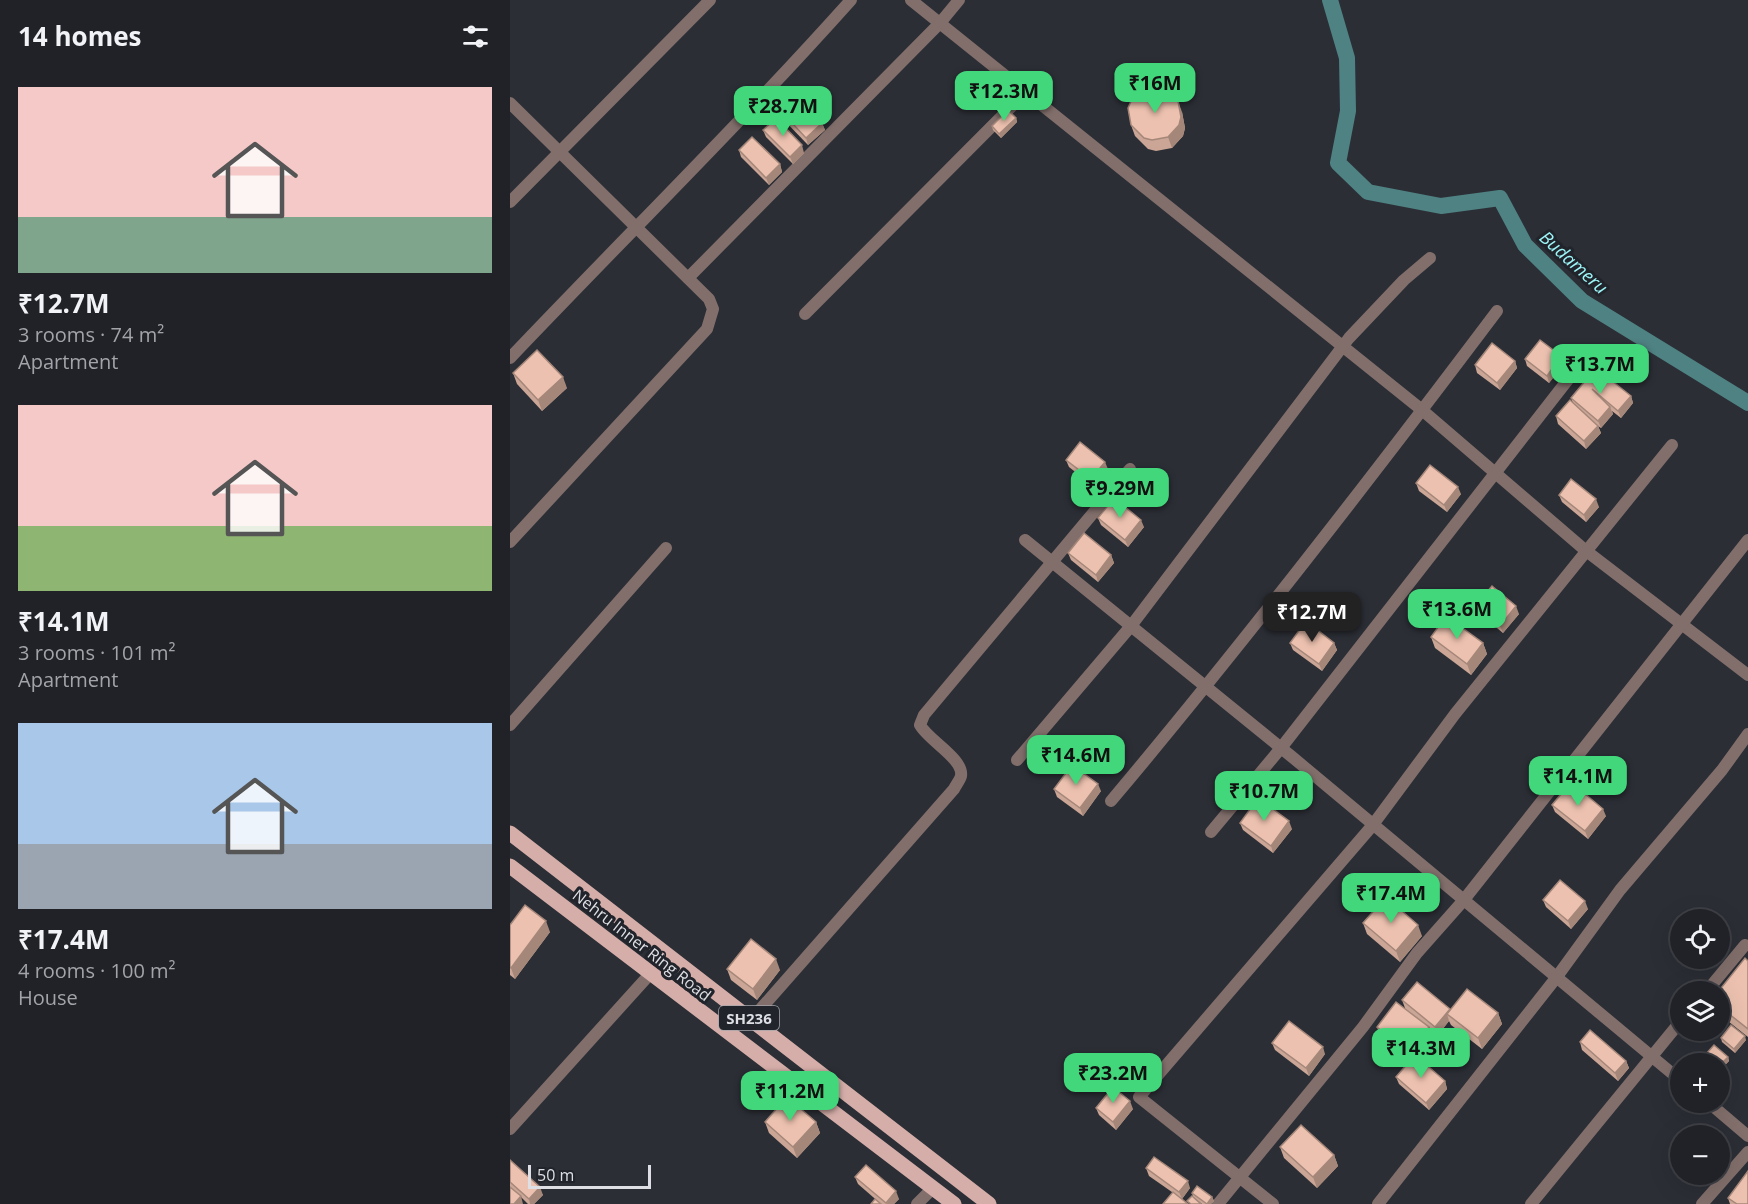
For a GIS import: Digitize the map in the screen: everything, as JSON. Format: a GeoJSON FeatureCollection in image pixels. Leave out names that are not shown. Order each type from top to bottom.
{"type":"FeatureCollection","features":[{"type":"Feature","properties":{"kind":"main road","name":"SH236"},"geometry":{"type":"LineString","coordinates":[[510,833],[989,1204]]}},
{"type":"Feature","properties":{"kind":"main road","name":"Nehru Inner Ring Road"},"geometry":{"type":"LineString","coordinates":[[510,866],[954,1204]]}},
{"type":"Feature","properties":{"kind":"street"},"geometry":{"type":"LineString","coordinates":[[510,202],[710,0]]}},
{"type":"Feature","properties":{"kind":"street"},"geometry":{"type":"LineString","coordinates":[[510,358],[635,227],[759,103],[851,0]]}},
{"type":"Feature","properties":{"kind":"street"},"geometry":{"type":"LineString","coordinates":[[911,0],[1422,410],[1585,550],[1748,675]]}},
{"type":"Feature","properties":{"kind":"street"},"geometry":{"type":"LineString","coordinates":[[687,278],[940,23],[959,0]]}},
{"type":"Feature","properties":{"kind":"street"},"geometry":{"type":"LineString","coordinates":[[805,314],[1026,92]]}},
{"type":"Feature","properties":{"kind":"street"},"geometry":{"type":"LineString","coordinates":[[510,103],[708,299],[713,309],[707,329],[510,542]]}},
{"type":"Feature","properties":{"kind":"street"},"geometry":{"type":"LineString","coordinates":[[1017,760],[1131,626],[1343,347],[1404,279],[1430,258]]}},
{"type":"Feature","properties":{"kind":"street"},"geometry":{"type":"LineString","coordinates":[[1111,801],[1207,688],[1497,310]]}},
{"type":"Feature","properties":{"kind":"street"},"geometry":{"type":"LineString","coordinates":[[1211,831],[1281,748],[1570,377]]}},
{"type":"Feature","properties":{"kind":"street"},"geometry":{"type":"LineString","coordinates":[[1273,1204],[1139,1097],[1372,826],[1455,714],[1672,445]]}},
{"type":"Feature","properties":{"kind":"street"},"geometry":{"type":"LineString","coordinates":[[751,1020],[954,789],[961,776],[959,764],[924,733],[920,725],[924,715],[1130,469]]}},
{"type":"Feature","properties":{"kind":"street"},"geometry":{"type":"LineString","coordinates":[[1025,540],[1281,748],[1670,1072]]}},
{"type":"Feature","properties":{"kind":"street"},"geometry":{"type":"LineString","coordinates":[[1218,1204],[1363,1028],[1417,953],[1463,901],[1617,703],[1683,624],[1748,540]]}},
{"type":"Feature","properties":{"kind":"street"},"geometry":{"type":"LineString","coordinates":[[510,725],[666,548]]}},
{"type":"Feature","properties":{"kind":"street"},"geometry":{"type":"LineString","coordinates":[[1378,1204],[1556,978],[1620,890],[1722,770],[1748,734]]}},
{"type":"Feature","properties":{"kind":"street"},"geometry":{"type":"LineString","coordinates":[[1715,981],[1745,945]]}},
{"type":"Feature","properties":{"kind":"street"},"geometry":{"type":"LineString","coordinates":[[510,1129],[650,974]]}},
{"type":"Feature","properties":{"kind":"street"},"geometry":{"type":"LineString","coordinates":[[1531,1204],[1670,1034]]}},
{"type":"Feature","properties":{"kind":"street"},"geometry":{"type":"LineString","coordinates":[[1721,1113],[1748,1136]]}},
{"type":"Feature","properties":{"kind":"street"},"geometry":{"type":"LineString","coordinates":[[1702,1204],[1748,1152]]}},
{"type":"Feature","properties":{"kind":"street"},"geometry":{"type":"LineString","coordinates":[[917,1204],[933,1188]]}},
{"type":"Feature","properties":{"kind":"building"},"geometry":{"type":"Polygon","coordinates":[[[1146,88],[1165,89],[1178,101],[1181,117],[1179,125],[1168,137],[1152,140],[1144,138],[1131,125],[1128,108],[1132,99],[1146,88]]]}},
{"type":"Feature","properties":{"kind":"building"},"geometry":{"type":"Polygon","coordinates":[[[795,94],[822,123],[806,138],[779,109],[795,94]]]}},
{"type":"Feature","properties":{"kind":"building"},"geometry":{"type":"Polygon","coordinates":[[[1008,110],[1016,118],[999,134],[992,126],[1008,110]]]}},
{"type":"Feature","properties":{"kind":"building"},"geometry":{"type":"Polygon","coordinates":[[[776,118],[802,145],[790,157],[763,130],[776,118]]]}},
{"type":"Feature","properties":{"kind":"building"},"geometry":{"type":"Polygon","coordinates":[[[752,137],[780,164],[766,178],[739,150],[752,137]]]}},
{"type":"Feature","properties":{"kind":"building"},"geometry":{"type":"Polygon","coordinates":[[[1540,340],[1561,356],[1547,376],[1525,359],[1540,340]]]}},
{"type":"Feature","properties":{"kind":"building"},"geometry":{"type":"Polygon","coordinates":[[[1492,343],[1515,361],[1497,383],[1475,365],[1492,343]]]}},
{"type":"Feature","properties":{"kind":"building"},"geometry":{"type":"Polygon","coordinates":[[[537,350],[563,377],[538,400],[513,373],[537,350]]]}},
{"type":"Feature","properties":{"kind":"building"},"geometry":{"type":"Polygon","coordinates":[[[1596,368],[1631,396],[1618,411],[1592,389],[1610,407],[1598,421],[1571,398],[1596,368]]]}},
{"type":"Feature","properties":{"kind":"building"},"geometry":{"type":"Polygon","coordinates":[[[1570,400],[1598,426],[1584,441],[1556,416],[1570,400]]]}},
{"type":"Feature","properties":{"kind":"building"},"geometry":{"type":"Polygon","coordinates":[[[1080,442],[1105,462],[1091,479],[1066,460],[1080,442]]]}},
{"type":"Feature","properties":{"kind":"building"},"geometry":{"type":"Polygon","coordinates":[[[1430,465],[1458,487],[1444,505],[1416,483],[1430,465]]]}},
{"type":"Feature","properties":{"kind":"building"},"geometry":{"type":"Polygon","coordinates":[[[1571,479],[1596,499],[1584,515],[1559,495],[1571,479]]]}},
{"type":"Feature","properties":{"kind":"building"},"geometry":{"type":"Polygon","coordinates":[[[1114,498],[1141,520],[1125,540],[1098,518],[1114,498]]]}},
{"type":"Feature","properties":{"kind":"building"},"geometry":{"type":"Polygon","coordinates":[[[1084,533],[1111,555],[1096,575],[1068,553],[1084,533]]]}},
{"type":"Feature","properties":{"kind":"building"},"geometry":{"type":"Polygon","coordinates":[[[1492,586],[1516,606],[1500,626],[1476,605],[1492,586]]]}},
{"type":"Feature","properties":{"kind":"building"},"geometry":{"type":"Polygon","coordinates":[[[1446,616],[1483,643],[1467,664],[1431,637],[1446,616]]]}},
{"type":"Feature","properties":{"kind":"building"},"geometry":{"type":"Polygon","coordinates":[[[1306,621],[1334,643],[1319,664],[1290,643],[1306,621]]]}},
{"type":"Feature","properties":{"kind":"building"},"geometry":{"type":"Polygon","coordinates":[[[1072,765],[1098,784],[1080,808],[1054,789],[1072,765]]]}},
{"type":"Feature","properties":{"kind":"building"},"geometry":{"type":"Polygon","coordinates":[[[1571,782],[1603,809],[1585,831],[1552,805],[1571,782]]]}},
{"type":"Feature","properties":{"kind":"building"},"geometry":{"type":"Polygon","coordinates":[[[1258,798],[1289,821],[1271,846],[1240,823],[1258,798]]]}},
{"type":"Feature","properties":{"kind":"building"},"geometry":{"type":"Polygon","coordinates":[[[1560,880],[1585,901],[1568,921],[1543,900],[1560,880]]]}},
{"type":"Feature","properties":{"kind":"building"},"geometry":{"type":"Polygon","coordinates":[[[1386,897],[1418,925],[1396,951],[1363,923],[1386,897]]]}},
{"type":"Feature","properties":{"kind":"building"},"geometry":{"type":"Polygon","coordinates":[[[525,905],[546,921],[511,968],[510,925],[525,905]]]}},
{"type":"Feature","properties":{"kind":"building"},"geometry":{"type":"Polygon","coordinates":[[[751,939],[776,959],[753,989],[727,969],[751,939]]]}},
{"type":"Feature","properties":{"kind":"building"},"geometry":{"type":"Polygon","coordinates":[[[1745,958],[1748,961],[1748,1029],[1730,1015],[1730,981],[1727,981],[1745,958]]]}},
{"type":"Feature","properties":{"kind":"building"},"geometry":{"type":"Polygon","coordinates":[[[1417,982],[1450,1009],[1435,1027],[1402,1000],[1417,982]]]}},
{"type":"Feature","properties":{"kind":"building"},"geometry":{"type":"Polygon","coordinates":[[[1467,989],[1498,1013],[1478,1038],[1447,1014],[1467,989]]]}},
{"type":"Feature","properties":{"kind":"building"},"geometry":{"type":"Polygon","coordinates":[[[1396,1002],[1429,1027],[1409,1052],[1377,1027],[1396,1002]]]}},
{"type":"Feature","properties":{"kind":"building"},"geometry":{"type":"Polygon","coordinates":[[[1289,1021],[1323,1047],[1306,1068],[1272,1043],[1289,1021]]]}},
{"type":"Feature","properties":{"kind":"building"},"geometry":{"type":"Polygon","coordinates":[[[1730,1026],[1745,1036],[1734,1049],[1725,1041],[1730,1041],[1730,1026]]]}},
{"type":"Feature","properties":{"kind":"building"},"geometry":{"type":"Polygon","coordinates":[[[1590,1030],[1626,1061],[1615,1073],[1580,1042],[1590,1030]]]}},
{"type":"Feature","properties":{"kind":"building"},"geometry":{"type":"Polygon","coordinates":[[[1714,1045],[1723,1053],[1707,1053],[1714,1045]]]}},
{"type":"Feature","properties":{"kind":"building"},"geometry":{"type":"Polygon","coordinates":[[[1415,1055],[1445,1081],[1426,1103],[1396,1077],[1415,1055]]]}},
{"type":"Feature","properties":{"kind":"building"},"geometry":{"type":"Polygon","coordinates":[[[1113,1087],[1130,1101],[1113,1122],[1096,1108],[1113,1087]]]}},
{"type":"Feature","properties":{"kind":"building"},"geometry":{"type":"Polygon","coordinates":[[[787,1097],[816,1122],[793,1147],[765,1122],[787,1097]]]}},
{"type":"Feature","properties":{"kind":"building"},"geometry":{"type":"Polygon","coordinates":[[[1301,1125],[1334,1155],[1313,1177],[1280,1147],[1301,1125]]]}},
{"type":"Feature","properties":{"kind":"building"},"geometry":{"type":"Polygon","coordinates":[[[1154,1157],[1188,1181],[1179,1192],[1146,1168],[1154,1157]]]}},
{"type":"Feature","properties":{"kind":"building"},"geometry":{"type":"Polygon","coordinates":[[[510,1160],[540,1187],[529,1199],[510,1182],[510,1160]]]}},
{"type":"Feature","properties":{"kind":"building"},"geometry":{"type":"Polygon","coordinates":[[[866,1165],[896,1191],[886,1203],[855,1177],[866,1165]]]}},
{"type":"Feature","properties":{"kind":"building"},"geometry":{"type":"Polygon","coordinates":[[[1748,1171],[1748,1204],[1737,1204],[1728,1198],[1748,1171]]]}},
{"type":"Feature","properties":{"kind":"building"},"geometry":{"type":"Polygon","coordinates":[[[1197,1186],[1212,1197],[1207,1204],[1192,1193],[1197,1186]]]}},
{"type":"Feature","properties":{"kind":"building"},"geometry":{"type":"Polygon","coordinates":[[[510,1187],[521,1196],[514,1204],[510,1204],[510,1187]]]}},
{"type":"Feature","properties":{"kind":"building"},"geometry":{"type":"Polygon","coordinates":[[[1173,1192],[1188,1204],[1163,1204],[1173,1192]]]}},
{"type":"Feature","properties":{"kind":"building"},"geometry":{"type":"Polygon","coordinates":[[[1192,1196],[1201,1204],[1191,1204],[1187,1201],[1192,1196]]]}},
{"type":"Feature","properties":{"kind":"building"},"geometry":{"type":"Polygon","coordinates":[[[875,1199],[881,1204],[871,1204],[875,1199]]]}},
{"type":"Feature","properties":{"kind":"waterway","name":"Budameru"},"geometry":{"type":"LineString","coordinates":[[1330,0],[1347,58],[1348,111],[1338,163],[1368,192],[1441,206],[1500,198],[1525,245],[1582,301],[1748,403]]}}]}
